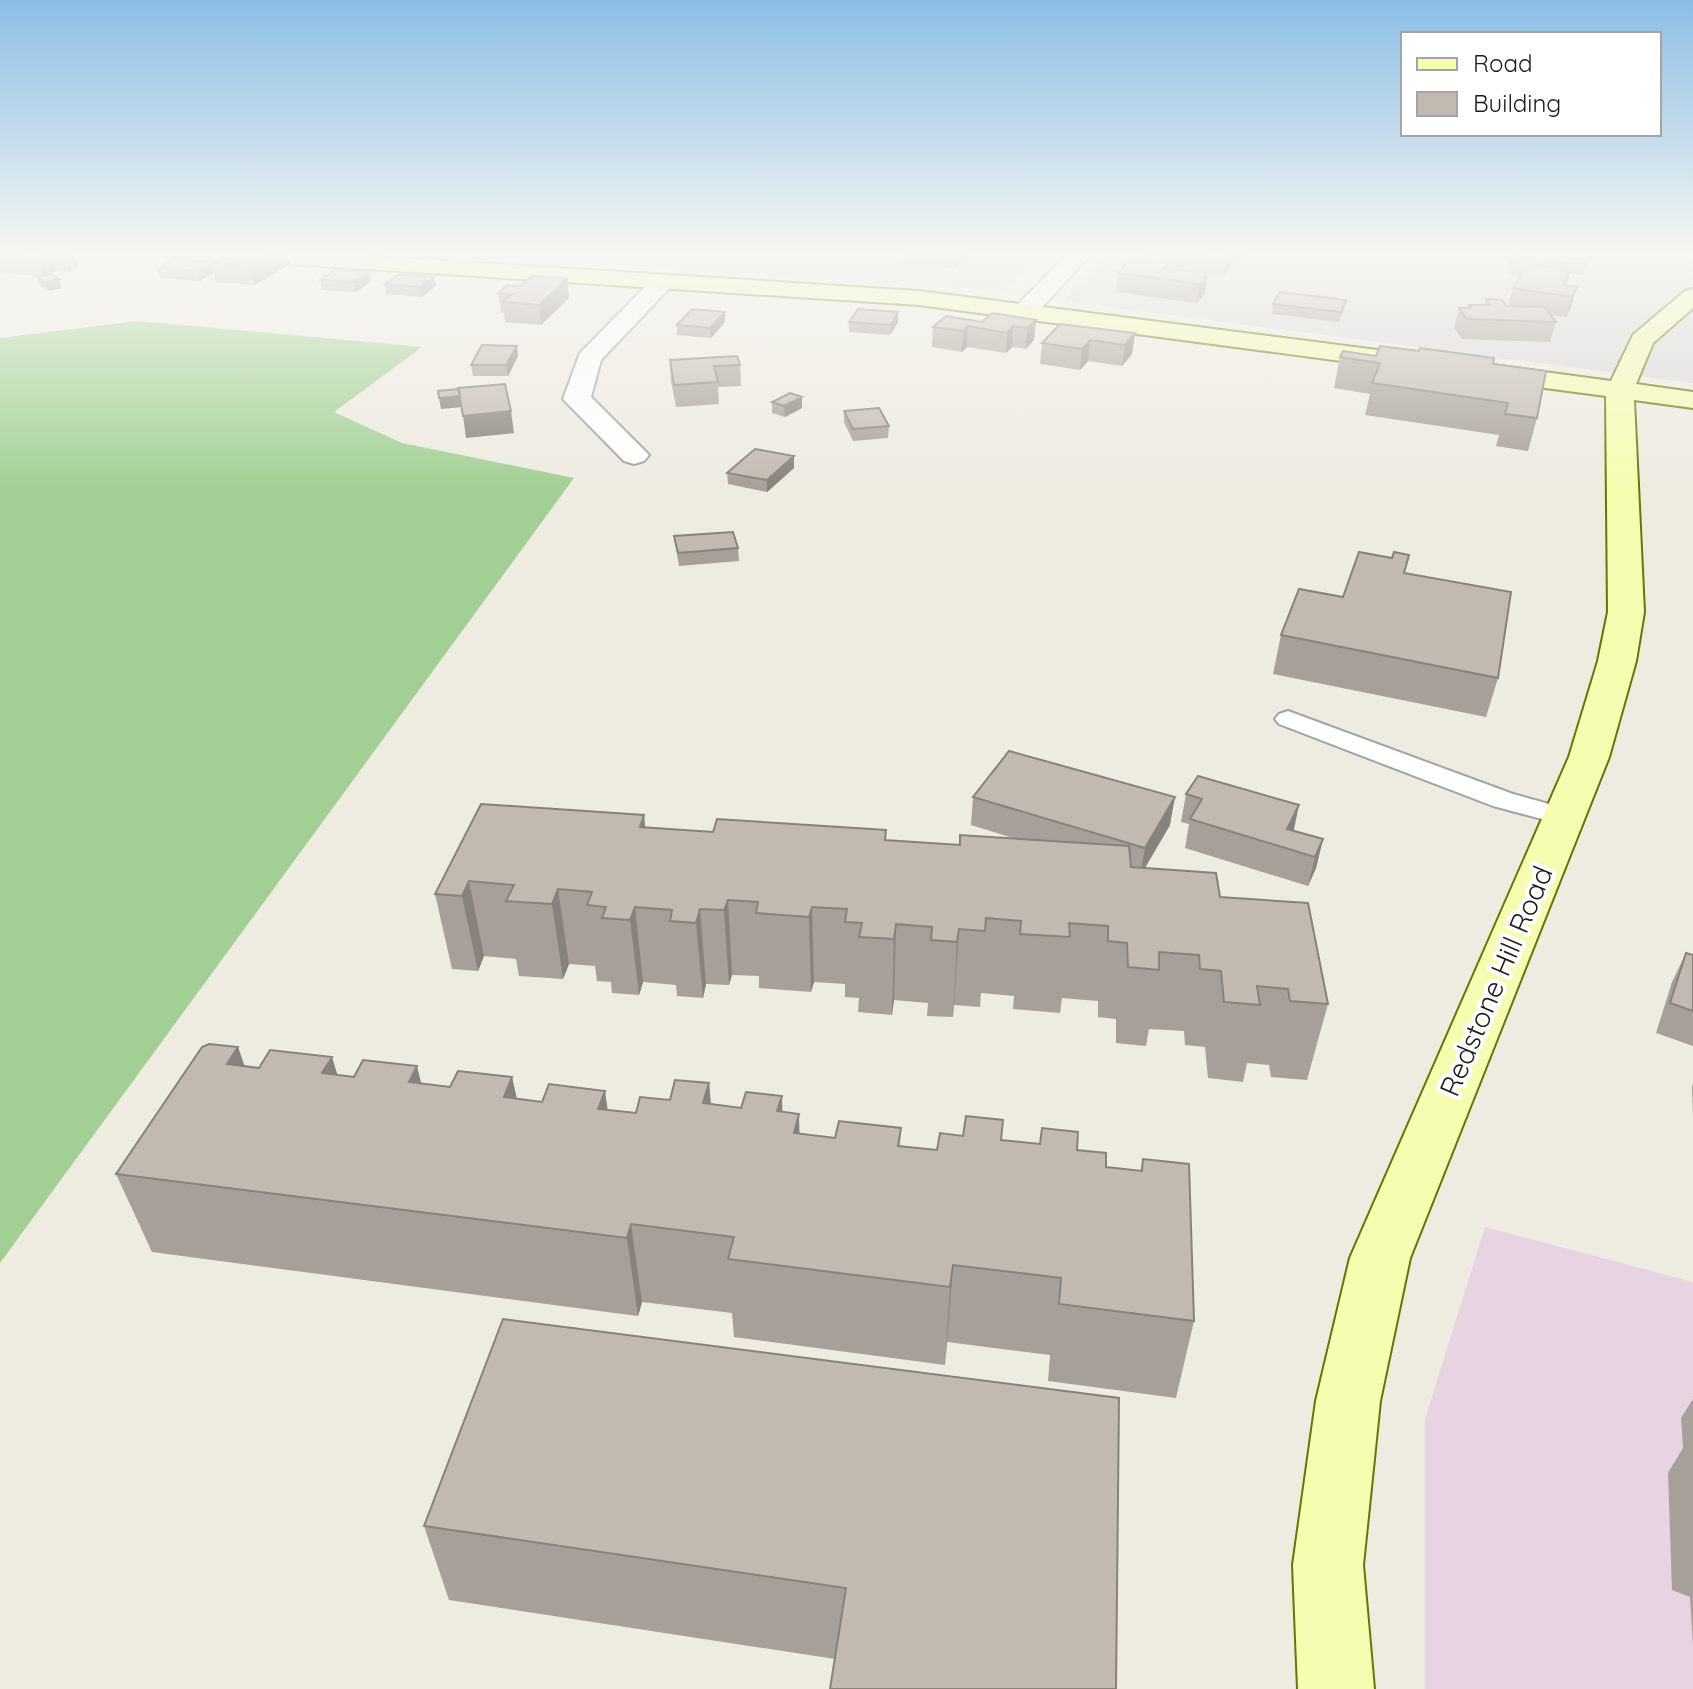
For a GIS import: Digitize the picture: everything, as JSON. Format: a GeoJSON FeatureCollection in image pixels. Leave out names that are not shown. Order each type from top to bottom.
{"type":"FeatureCollection","features":[{"type":"Feature","properties":{"kind":"main road"},"geometry":{"type":"LineString","coordinates":[[1180,331],[1417,363]]}},
{"type":"Feature","properties":{"kind":"main road","name":"Redstone Hill Road"},"geometry":{"type":"LineString","coordinates":[[1336,1689],[1328,1565],[1348,1401],[1380,1258],[1589,757],[1617,661],[1626,612],[1620,390],[1642,340],[1653,331]]}},
{"type":"Feature","properties":{"kind":"main road"},"geometry":{"type":"LineString","coordinates":[[1464,369],[1693,400]]}},
{"type":"Feature","properties":{"kind":"street"},"geometry":{"type":"LineString","coordinates":[[615,331],[589,358],[577,399],[634,455]]}},
{"type":"Feature","properties":{"kind":"lane"},"geometry":{"type":"LineString","coordinates":[[1288,719],[1503,800],[1564,817]]}},
{"type":"Feature","properties":{"kind":"shaded area"},"geometry":{"type":"Polygon","coordinates":[[[1292,331],[1693,331],[1693,383],[1292,331]]]}},
{"type":"Feature","properties":{"kind":"shaded area"},"geometry":{"type":"Polygon","coordinates":[[[1485,1227],[1693,1282],[1693,1689],[1425,1689],[1425,1419],[1485,1227]]]}},
{"type":"Feature","properties":{"kind":"green space"},"geometry":{"type":"Polygon","coordinates":[[[58,331],[245,331],[422,347],[334,412],[402,443],[574,478],[0,1263],[0,338],[58,331]]]}},
{"type":"Feature","properties":{"kind":"building"},"geometry":{"type":"Polygon","coordinates":[[[1054,331],[1135,333],[1125,345],[1090,340],[1082,349],[1042,343],[1054,331]]]}},
{"type":"Feature","properties":{"kind":"building"},"geometry":{"type":"Polygon","coordinates":[[[482,345],[517,346],[506,365],[471,365],[482,345]]]}},
{"type":"Feature","properties":{"kind":"building"},"geometry":{"type":"Polygon","coordinates":[[[1380,346],[1494,358],[1493,364],[1546,371],[1537,418],[1505,414],[1508,403],[1372,383],[1380,363],[1340,357],[1343,351],[1376,356],[1380,346]]]}},
{"type":"Feature","properties":{"kind":"building"},"geometry":{"type":"Polygon","coordinates":[[[737,356],[740,365],[714,366],[718,382],[674,385],[670,360],[737,356]]]}},
{"type":"Feature","properties":{"kind":"building"},"geometry":{"type":"Polygon","coordinates":[[[505,384],[511,411],[463,416],[458,388],[505,384]]]}},
{"type":"Feature","properties":{"kind":"building"},"geometry":{"type":"Polygon","coordinates":[[[459,389],[460,396],[439,398],[438,391],[459,389]]]}},
{"type":"Feature","properties":{"kind":"building"},"geometry":{"type":"Polygon","coordinates":[[[790,393],[802,397],[784,406],[772,402],[790,393]]]}},
{"type":"Feature","properties":{"kind":"building"},"geometry":{"type":"Polygon","coordinates":[[[879,408],[889,426],[853,429],[844,411],[879,408]]]}},
{"type":"Feature","properties":{"kind":"building"},"geometry":{"type":"Polygon","coordinates":[[[755,449],[794,456],[767,480],[727,473],[755,449]]]}},
{"type":"Feature","properties":{"kind":"building"},"geometry":{"type":"Polygon","coordinates":[[[733,532],[738,548],[678,553],[674,536],[733,532]]]}},
{"type":"Feature","properties":{"kind":"building"},"geometry":{"type":"Polygon","coordinates":[[[1359,552],[1392,558],[1394,552],[1409,555],[1404,573],[1511,592],[1498,678],[1281,635],[1299,589],[1343,597],[1359,552]]]}},
{"type":"Feature","properties":{"kind":"building"},"geometry":{"type":"Polygon","coordinates":[[[1009,751],[1175,797],[1145,848],[973,797],[1009,751]]]}},
{"type":"Feature","properties":{"kind":"building"},"geometry":{"type":"Polygon","coordinates":[[[1198,776],[1299,805],[1287,829],[1323,839],[1315,857],[1190,819],[1202,799],[1186,794],[1198,776]]]}},
{"type":"Feature","properties":{"kind":"building"},"geometry":{"type":"Polygon","coordinates":[[[481,804],[644,815],[640,827],[713,832],[717,819],[886,830],[885,840],[960,845],[960,835],[1129,846],[1131,867],[1216,873],[1220,897],[1308,903],[1328,1004],[1290,1001],[1288,989],[1257,986],[1260,1005],[1224,1002],[1221,971],[1200,969],[1199,955],[1159,952],[1159,970],[1128,967],[1127,943],[1108,941],[1108,926],[1069,923],[1070,937],[1020,934],[1021,921],[986,918],[985,931],[959,929],[957,942],[931,940],[932,927],[896,924],[894,939],[859,937],[862,923],[845,922],[847,909],[812,907],[809,917],[756,913],[758,902],[728,900],[724,910],[700,909],[696,923],[670,921],[672,910],[635,907],[630,920],[602,918],[606,907],[587,905],[592,892],[558,889],[552,904],[506,901],[514,885],[469,881],[462,896],[435,894],[481,804]]]}},
{"type":"Feature","properties":{"kind":"building"},"geometry":{"type":"Polygon","coordinates":[[[1686,953],[1693,955],[1693,1011],[1670,1003],[1686,953]]]}},
{"type":"Feature","properties":{"kind":"building"},"geometry":{"type":"Polygon","coordinates":[[[209,1044],[238,1047],[227,1064],[259,1068],[270,1050],[332,1057],[322,1073],[354,1077],[363,1060],[417,1066],[409,1082],[450,1087],[458,1071],[512,1077],[504,1097],[542,1102],[549,1084],[605,1091],[598,1109],[636,1113],[640,1097],[670,1100],[675,1080],[709,1083],[703,1103],[741,1108],[746,1092],[782,1096],[777,1111],[799,1114],[794,1133],[835,1138],[839,1121],[901,1128],[898,1146],[937,1150],[940,1133],[963,1136],[966,1116],[1003,1120],[1001,1140],[1040,1144],[1042,1128],[1078,1132],[1077,1150],[1106,1153],[1106,1167],[1142,1171],[1143,1159],[1189,1164],[1194,1321],[1059,1304],[1061,1278],[953,1265],[950,1287],[728,1259],[734,1237],[631,1224],[627,1238],[116,1174],[202,1047],[209,1044]]]}},
{"type":"Feature","properties":{"kind":"building"},"geometry":{"type":"Polygon","coordinates":[[[503,1319],[1119,1398],[1116,1689],[830,1689],[846,1588],[424,1526],[503,1319]]]}}]}
